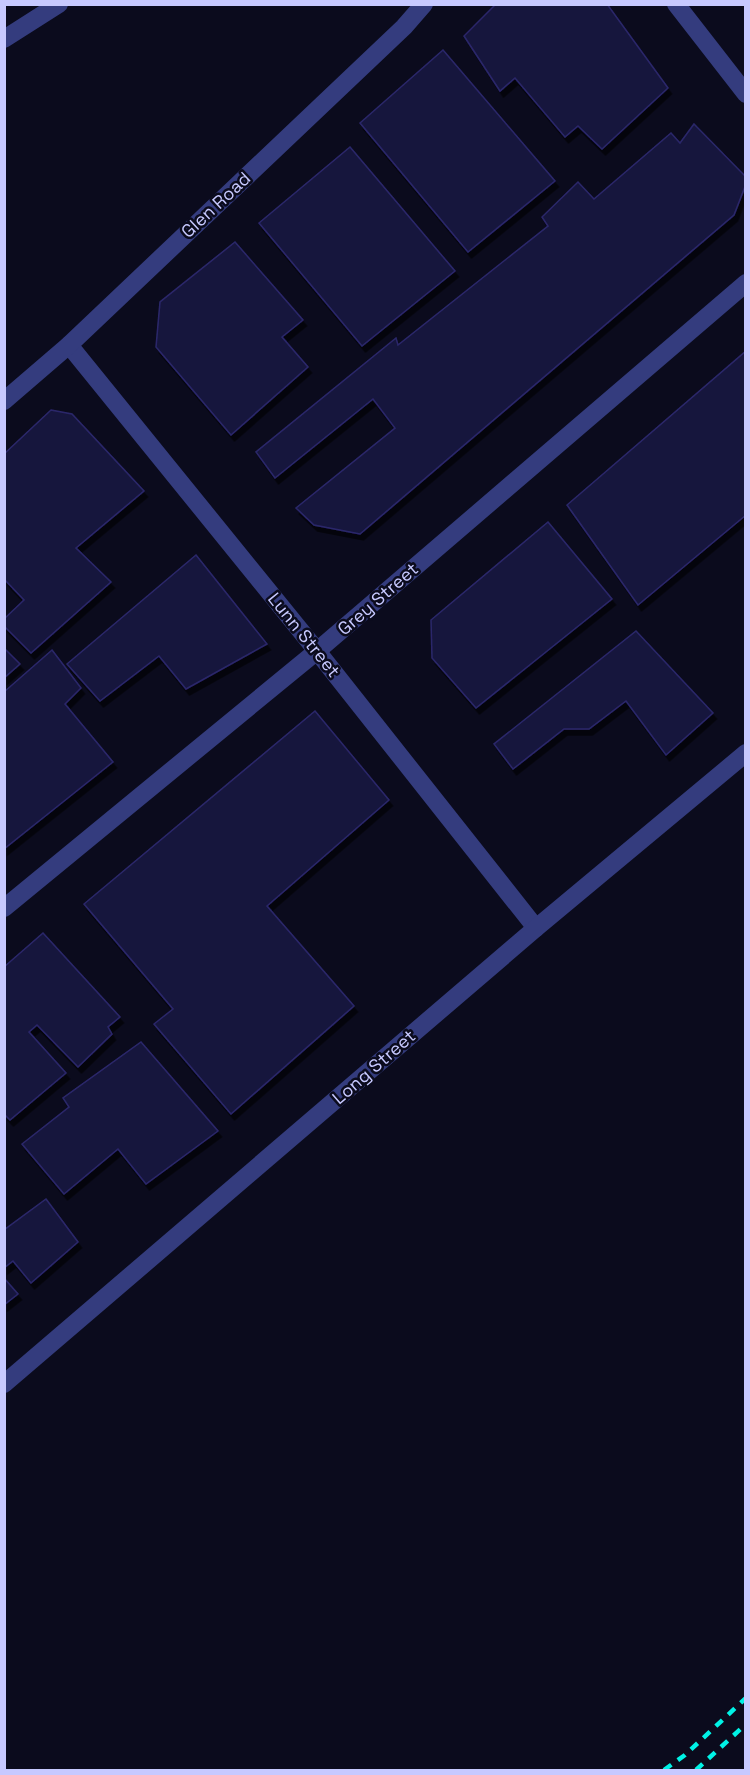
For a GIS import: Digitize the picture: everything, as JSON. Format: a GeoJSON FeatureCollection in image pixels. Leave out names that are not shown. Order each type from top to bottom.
{"type":"FeatureCollection","features":[{"type":"Feature","properties":{"kind":"street"},"geometry":{"type":"LineString","coordinates":[[4,39],[59,4]]}},
{"type":"Feature","properties":{"kind":"street","name":"Glen Road"},"geometry":{"type":"LineString","coordinates":[[4,401],[69,345],[395,35],[424,4]]}},
{"type":"Feature","properties":{"kind":"street"},"geometry":{"type":"LineString","coordinates":[[676,4],[746,94]]}},
{"type":"Feature","properties":{"kind":"street","name":"Grey Street"},"geometry":{"type":"LineString","coordinates":[[4,908],[317,651],[746,283]]}},
{"type":"Feature","properties":{"kind":"street","name":"Lunn Street"},"geometry":{"type":"LineString","coordinates":[[69,345],[317,651],[536,928]]}},
{"type":"Feature","properties":{"kind":"street","name":"Long Street"},"geometry":{"type":"LineString","coordinates":[[4,1384],[536,928],[746,753]]}},
{"type":"Feature","properties":{"kind":"building"},"geometry":{"type":"Polygon","coordinates":[[[496,4],[607,4],[668,88],[602,149],[578,126],[565,137],[515,78],[500,91],[464,36],[496,4]]]}},
{"type":"Feature","properties":{"kind":"building"},"geometry":{"type":"Polygon","coordinates":[[[443,50],[555,181],[468,252],[360,123],[443,50]]]}},
{"type":"Feature","properties":{"kind":"building"},"geometry":{"type":"Polygon","coordinates":[[[694,124],[746,177],[746,184],[734,215],[360,534],[314,525],[296,508],[395,428],[373,399],[275,478],[256,452],[396,338],[398,345],[548,226],[542,217],[578,182],[594,199],[671,133],[680,143],[694,124]]]}},
{"type":"Feature","properties":{"kind":"building"},"geometry":{"type":"Polygon","coordinates":[[[350,147],[455,271],[362,346],[259,223],[350,147]]]}},
{"type":"Feature","properties":{"kind":"building"},"geometry":{"type":"Polygon","coordinates":[[[235,242],[303,320],[282,337],[308,367],[231,435],[156,347],[160,302],[235,242]]]}},
{"type":"Feature","properties":{"kind":"building"},"geometry":{"type":"Polygon","coordinates":[[[746,351],[746,515],[638,605],[567,505],[746,351]]]}},
{"type":"Feature","properties":{"kind":"building"},"geometry":{"type":"Polygon","coordinates":[[[51,410],[72,414],[144,491],[76,548],[111,582],[31,653],[4,626],[4,619],[24,600],[4,579],[4,454],[51,410]]]}},
{"type":"Feature","properties":{"kind":"building"},"geometry":{"type":"Polygon","coordinates":[[[548,522],[612,599],[476,708],[432,658],[431,620],[548,522]]]}},
{"type":"Feature","properties":{"kind":"building"},"geometry":{"type":"Polygon","coordinates":[[[196,555],[267,644],[186,689],[159,656],[100,701],[67,664],[196,555]]]}},
{"type":"Feature","properties":{"kind":"building"},"geometry":{"type":"Polygon","coordinates":[[[636,631],[713,713],[666,755],[626,701],[589,729],[564,729],[513,769],[494,744],[636,631]]]}},
{"type":"Feature","properties":{"kind":"building"},"geometry":{"type":"Polygon","coordinates":[[[4,648],[20,664],[4,678],[4,648]]]}},
{"type":"Feature","properties":{"kind":"building"},"geometry":{"type":"Polygon","coordinates":[[[52,650],[81,688],[65,704],[113,762],[4,849],[4,692],[52,650]]]}},
{"type":"Feature","properties":{"kind":"building"},"geometry":{"type":"Polygon","coordinates":[[[315,711],[389,800],[267,906],[354,1006],[231,1114],[154,1024],[173,1009],[84,904],[315,711]]]}},
{"type":"Feature","properties":{"kind":"building"},"geometry":{"type":"Polygon","coordinates":[[[43,933],[120,1017],[108,1027],[112,1034],[78,1067],[37,1025],[29,1032],[66,1073],[10,1120],[4,1114],[4,967],[43,933]]]}},
{"type":"Feature","properties":{"kind":"building"},"geometry":{"type":"Polygon","coordinates":[[[141,1042],[218,1131],[146,1184],[118,1149],[64,1194],[22,1144],[69,1107],[63,1098],[141,1042]]]}},
{"type":"Feature","properties":{"kind":"building"},"geometry":{"type":"Polygon","coordinates":[[[46,1199],[78,1242],[31,1283],[13,1261],[4,1268],[4,1230],[46,1199]]]}},
{"type":"Feature","properties":{"kind":"building"},"geometry":{"type":"Polygon","coordinates":[[[4,1278],[18,1294],[4,1305],[4,1278]]]}},
{"type":"Feature","properties":{"kind":"railway"},"geometry":{"type":"LineString","coordinates":[[664,1770],[685,1755],[746,1698]]}},
{"type":"Feature","properties":{"kind":"railway"},"geometry":{"type":"LineString","coordinates":[[696,1770],[746,1724]]}}]}
